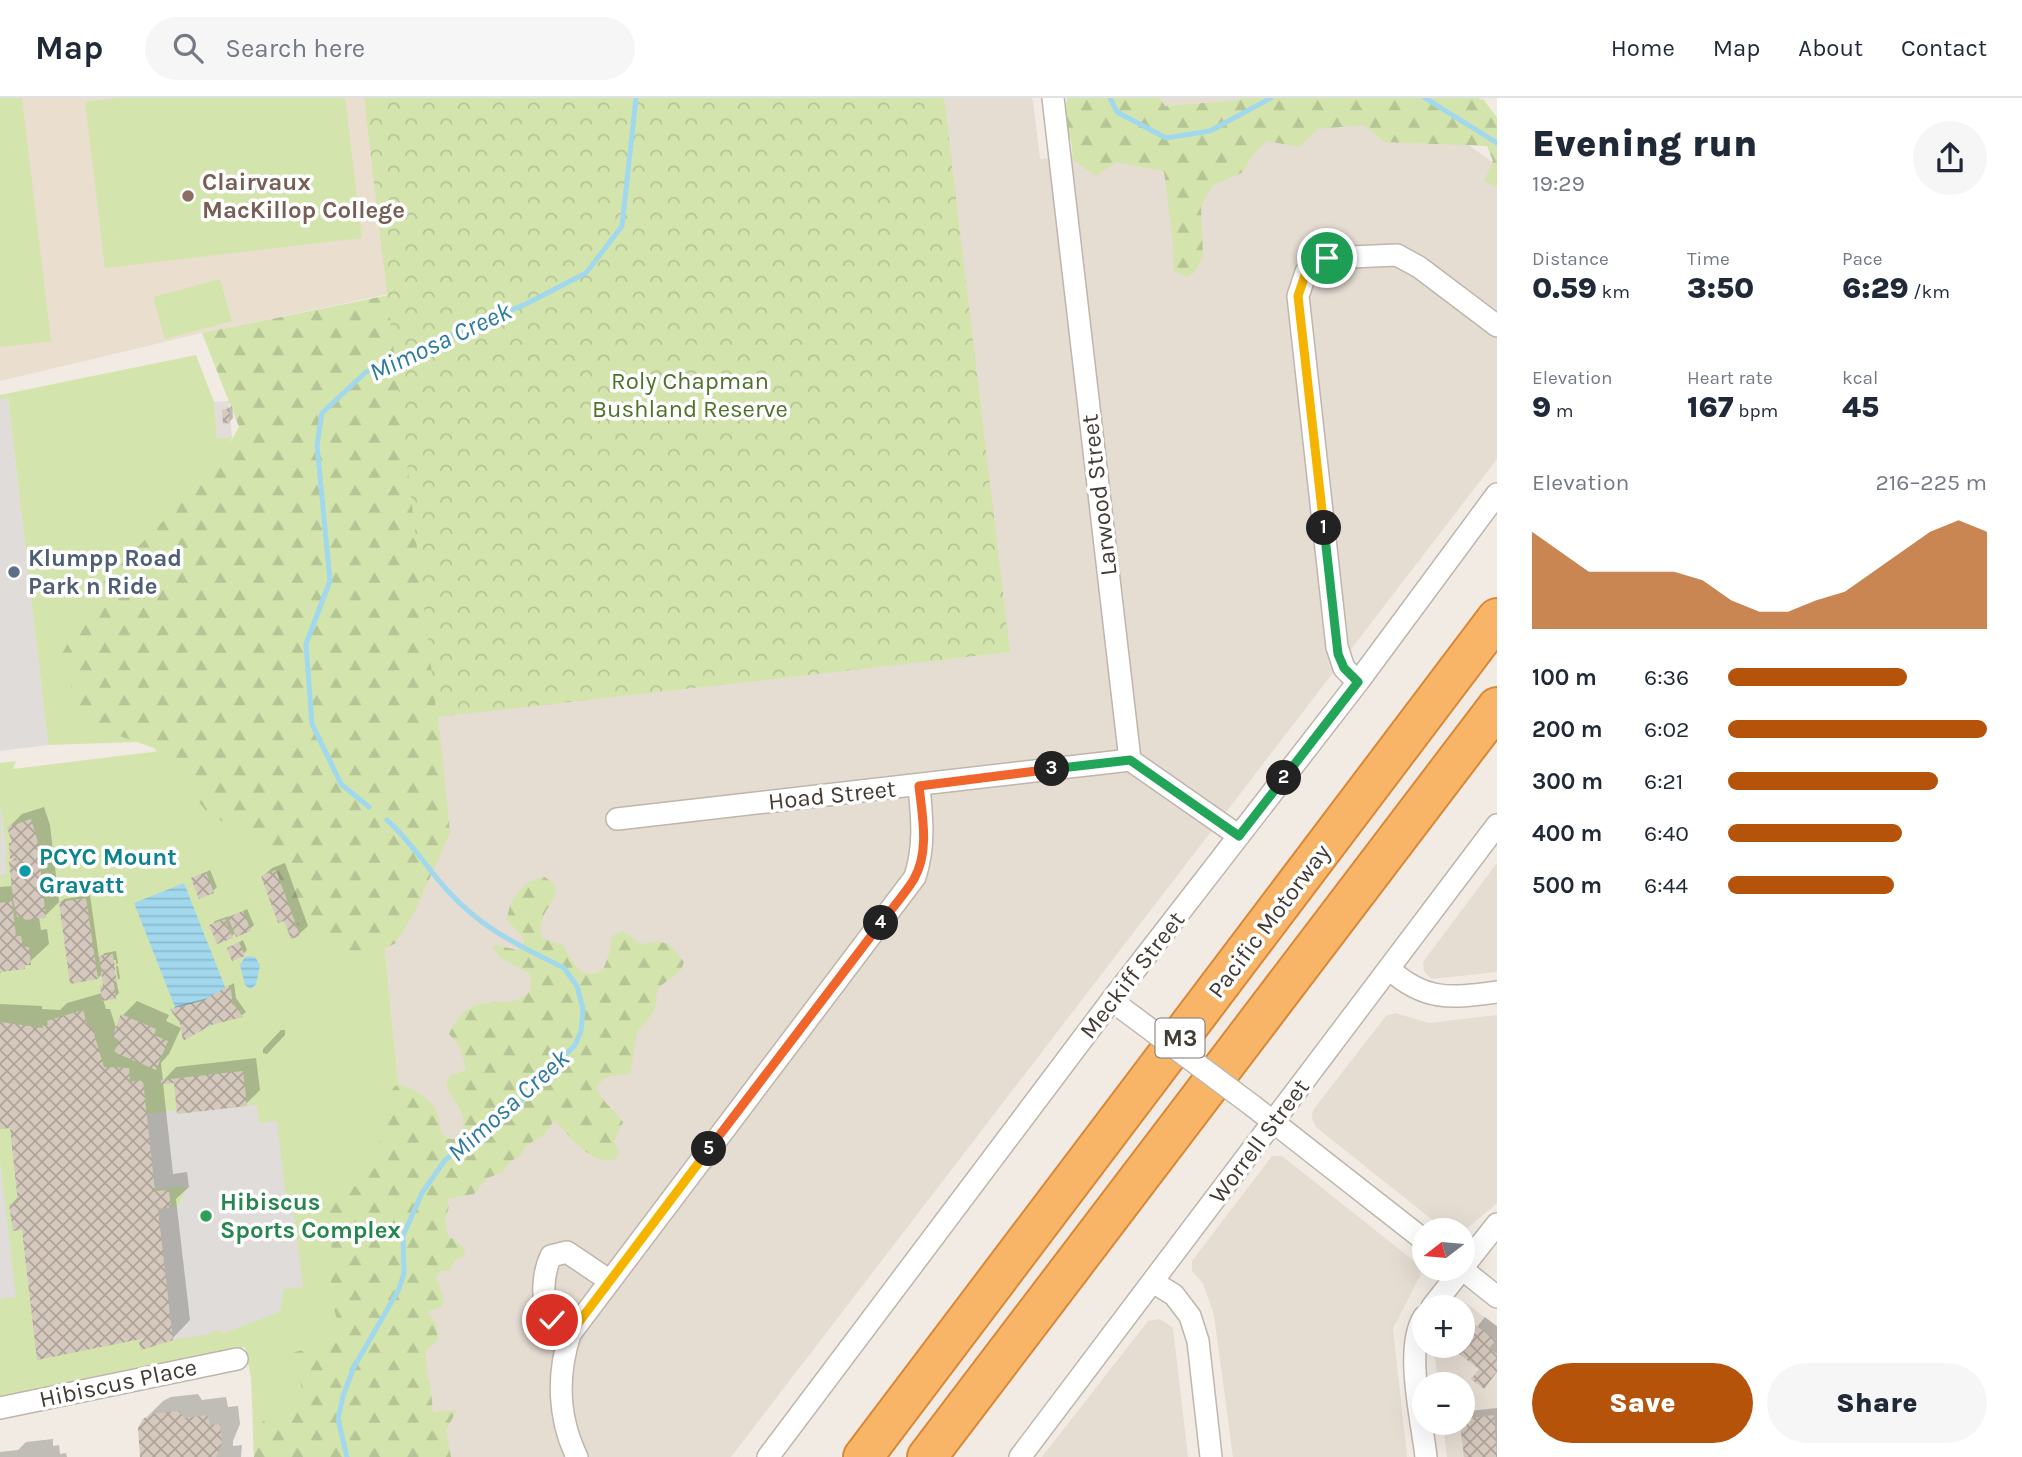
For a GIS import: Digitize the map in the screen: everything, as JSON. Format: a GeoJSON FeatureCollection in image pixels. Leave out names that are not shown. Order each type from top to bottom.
{"type":"FeatureCollection","features":[{"type":"Feature","properties":{"kind":"highway","name":"Pacific Motorway"},"geometry":{"type":"LineString","coordinates":[[863,1457],[1497,618]]}},
{"type":"Feature","properties":{"kind":"highway","name":"M3"},"geometry":{"type":"LineString","coordinates":[[927,1457],[1497,707]]}},
{"type":"Feature","properties":{"kind":"street","name":"Larwood Street"},"geometry":{"type":"LineString","coordinates":[[1053,98],[1130,760]]}},
{"type":"Feature","properties":{"kind":"street"},"geometry":{"type":"LineString","coordinates":[[1358,682],[1344,668],[1337,646],[1298,296],[1306,272],[1327,258],[1397,254],[1419,267],[1497,327]]}},
{"type":"Feature","properties":{"kind":"street","name":"Meckiff Street"},"geometry":{"type":"LineString","coordinates":[[768,1457],[1117,1004],[1239,836],[1358,682],[1497,494]]}},
{"type":"Feature","properties":{"kind":"street","name":"Hoad Street"},"geometry":{"type":"LineString","coordinates":[[617,819],[1130,760]]}},
{"type":"Feature","properties":{"kind":"street"},"geometry":{"type":"LineString","coordinates":[[1130,760],[1239,836]]}},
{"type":"Feature","properties":{"kind":"street"},"geometry":{"type":"LineString","coordinates":[[577,1457],[567,1437],[560,1386],[563,1356],[570,1334],[915,877],[922,856],[919,786]]}},
{"type":"Feature","properties":{"kind":"street","name":"Worrell Street"},"geometry":{"type":"LineString","coordinates":[[1020,1457],[1497,825]]}},
{"type":"Feature","properties":{"kind":"street"},"geometry":{"type":"LineString","coordinates":[[1389,969],[1411,986],[1430,995],[1461,996],[1497,992]]}},
{"type":"Feature","properties":{"kind":"street"},"geometry":{"type":"LineString","coordinates":[[1117,1004],[1273,1121],[1412,1231]]}},
{"type":"Feature","properties":{"kind":"street"},"geometry":{"type":"LineString","coordinates":[[1475,1252],[1497,1224]]}},
{"type":"Feature","properties":{"kind":"street"},"geometry":{"type":"LineString","coordinates":[[570,1334],[552,1320],[546,1306],[544,1269],[551,1256],[567,1252],[610,1281]]}},
{"type":"Feature","properties":{"kind":"street"},"geometry":{"type":"LineString","coordinates":[[1475,1279],[1497,1297]]}},
{"type":"Feature","properties":{"kind":"street"},"geometry":{"type":"LineString","coordinates":[[1441,1295],[1452,1281]]}},
{"type":"Feature","properties":{"kind":"street"},"geometry":{"type":"LineString","coordinates":[[1153,1282],[1174,1295],[1190,1315],[1198,1341],[1211,1457]]}},
{"type":"Feature","properties":{"kind":"street"},"geometry":{"type":"LineString","coordinates":[[1415,1358],[1426,1457]]}},
{"type":"Feature","properties":{"kind":"street","name":"Hibiscus Place"},"geometry":{"type":"LineString","coordinates":[[0,1408],[237,1359]]}},
{"type":"Feature","properties":{"kind":"shaded area","name":"Clairvaux MacKillop College"},"geometry":{"type":"Polygon","coordinates":[[[0,98],[364,98],[389,294],[202,333],[0,381],[0,98]]]}},
{"type":"Feature","properties":{"kind":"shaded area"},"geometry":{"type":"Polygon","coordinates":[[[944,98],[1031,98],[1040,159],[1291,127],[1435,122],[1497,165],[1497,459],[731,1457],[436,1457],[374,841],[450,833],[437,717],[1010,652],[944,98]]]}},
{"type":"Feature","properties":{"kind":"shaded area"},"geometry":{"type":"Polygon","coordinates":[[[1160,98],[1242,98],[1165,106],[1160,98]]]}},
{"type":"Feature","properties":{"kind":"shaded area","name":"Klumpp Road Park n Ride"},"geometry":{"type":"Polygon","coordinates":[[[8,398],[48,745],[0,751],[0,400],[8,398]]]}},
{"type":"Feature","properties":{"kind":"shaded area"},"geometry":{"type":"Polygon","coordinates":[[[229,401],[232,437],[217,438],[214,402],[229,401]]]}},
{"type":"Feature","properties":{"kind":"shaded area"},"geometry":{"type":"Polygon","coordinates":[[[1,799],[7,874],[0,876],[1,799]]]}},
{"type":"Feature","properties":{"kind":"shaded area"},"geometry":{"type":"Polygon","coordinates":[[[1497,863],[1497,972],[1431,979],[1424,971],[1423,962],[1497,863]]]}},
{"type":"Feature","properties":{"kind":"shaded area"},"geometry":{"type":"Polygon","coordinates":[[[1395,1013],[1429,1023],[1497,1015],[1497,1203],[1475,1222],[1475,1218],[1430,1218],[1316,1127],[1312,1118],[1313,1110],[1386,1016],[1395,1013]]]}},
{"type":"Feature","properties":{"kind":"shaded area"},"geometry":{"type":"Polygon","coordinates":[[[257,1105],[259,1123],[277,1121],[286,1199],[292,1199],[303,1287],[284,1289],[280,1312],[224,1333],[215,1330],[211,1334],[173,1340],[158,1209],[178,1206],[187,1186],[155,1189],[146,1114],[177,1110],[178,1114],[257,1105]]]}},
{"type":"Feature","properties":{"kind":"shaded area"},"geometry":{"type":"Polygon","coordinates":[[[1272,1156],[1282,1156],[1412,1259],[1412,1281],[1417,1281],[1393,1328],[1407,1457],[1233,1457],[1214,1315],[1203,1283],[1192,1271],[1192,1261],[1272,1156]]]}},
{"type":"Feature","properties":{"kind":"shaded area"},"geometry":{"type":"Polygon","coordinates":[[[0,1158],[16,1297],[1,1299],[0,1303],[0,1158]]]}},
{"type":"Feature","properties":{"kind":"shaded area"},"geometry":{"type":"Polygon","coordinates":[[[1475,1310],[1497,1327],[1497,1457],[1447,1457],[1444,1435],[1475,1435],[1475,1372],[1437,1372],[1435,1358],[1475,1358],[1475,1310]]]}},
{"type":"Feature","properties":{"kind":"shaded area"},"geometry":{"type":"Polygon","coordinates":[[[1160,1319],[1173,1328],[1188,1457],[1042,1457],[1148,1321],[1160,1319]]]}},
{"type":"Feature","properties":{"kind":"green space"},"geometry":{"type":"Polygon","coordinates":[[[0,98],[22,98],[51,341],[0,347],[0,98]]]}},
{"type":"Feature","properties":{"kind":"green space"},"geometry":{"type":"Polygon","coordinates":[[[118,98],[345,98],[362,238],[105,268],[85,102],[118,98]]]}},
{"type":"Feature","properties":{"kind":"green space","name":"Roly Chapman Bushland Reserve"},"geometry":{"type":"Polygon","coordinates":[[[364,98],[944,98],[1010,652],[437,717],[364,98]]]}},
{"type":"Feature","properties":{"kind":"green space","name":"Roly Chapman Bushland Reserve"},"geometry":{"type":"Polygon","coordinates":[[[944,98],[1010,652],[438,717],[450,833],[415,911],[396,943],[353,964],[295,923],[255,841],[207,812],[154,748],[82,723],[62,654],[98,588],[169,515],[230,443],[239,427],[202,333],[389,295],[450,294],[944,98]]]}},
{"type":"Feature","properties":{"kind":"green space"},"geometry":{"type":"Polygon","coordinates":[[[1067,98],[1160,98],[1165,106],[1242,98],[1477,98],[1484,100],[1497,118],[1497,188],[1484,181],[1493,161],[1487,146],[1385,142],[1363,125],[1318,129],[1299,147],[1267,141],[1251,157],[1243,172],[1212,186],[1201,206],[1203,256],[1195,272],[1187,277],[1174,271],[1164,171],[1116,162],[1096,176],[1073,160],[1071,140],[1063,126],[1067,98]]]}},
{"type":"Feature","properties":{"kind":"green space"},"geometry":{"type":"Polygon","coordinates":[[[220,279],[232,321],[165,339],[153,297],[220,279]]]}},
{"type":"Feature","properties":{"kind":"green space"},"geometry":{"type":"Polygon","coordinates":[[[196,355],[214,402],[217,438],[232,437],[137,742],[48,745],[8,398],[0,400],[0,395],[196,355]]]}},
{"type":"Feature","properties":{"kind":"green space","name":"Hibiscus Sports Complex"},"geometry":{"type":"Polygon","coordinates":[[[437,717],[450,833],[374,842],[436,1457],[254,1457],[251,1378],[245,1347],[0,1397],[0,763],[16,761],[13,769],[437,717]]]}},
{"type":"Feature","properties":{"kind":"green space"},"geometry":{"type":"Polygon","coordinates":[[[545,877],[556,886],[541,923],[542,938],[563,945],[578,969],[589,974],[603,970],[612,936],[623,931],[641,944],[667,944],[684,962],[681,970],[658,988],[654,1012],[637,1032],[630,1074],[607,1077],[597,1087],[623,1122],[614,1141],[619,1152],[616,1159],[598,1159],[590,1154],[554,1120],[545,1134],[526,1146],[520,1156],[511,1161],[501,1173],[487,1178],[474,1194],[447,1199],[449,1207],[445,1219],[448,1236],[462,1246],[465,1255],[455,1260],[449,1271],[441,1271],[436,1277],[444,1299],[441,1307],[427,1312],[436,1325],[438,1339],[422,1353],[400,1352],[396,1358],[412,1376],[430,1381],[433,1412],[457,1410],[446,1430],[451,1457],[254,1457],[253,1432],[269,1416],[294,1406],[301,1398],[302,1386],[291,1354],[317,1348],[341,1330],[334,1310],[332,1249],[320,1211],[325,1204],[333,1202],[335,1180],[357,1187],[364,1182],[359,1168],[362,1161],[370,1159],[377,1150],[381,1121],[388,1108],[391,1092],[399,1084],[416,1091],[431,1103],[438,1114],[444,1136],[459,1138],[462,1115],[446,1084],[452,1073],[466,1070],[460,1046],[449,1034],[459,1017],[469,1008],[513,1001],[528,993],[531,985],[529,973],[500,958],[493,947],[496,945],[517,950],[523,948],[524,939],[507,920],[508,912],[514,898],[524,886],[545,877]]]}},
{"type":"Feature","properties":{"kind":"water"},"geometry":{"type":"Polygon","coordinates":[[[184,883],[236,1015],[186,1035],[134,903],[184,883]]]}},
{"type":"Feature","properties":{"kind":"water"},"geometry":{"type":"Polygon","coordinates":[[[245,957],[255,957],[260,965],[256,985],[250,989],[245,985],[240,965],[245,957]]]}},
{"type":"Feature","properties":{"kind":"building"},"geometry":{"type":"Polygon","coordinates":[[[229,409],[230,423],[223,424],[222,410],[229,409]]]}},
{"type":"Feature","properties":{"kind":"building","name":"PCYC Mount Gravatt"},"geometry":{"type":"Polygon","coordinates":[[[31,819],[37,839],[46,918],[24,920],[23,916],[17,917],[13,899],[9,861],[17,860],[10,859],[9,843],[12,843],[7,827],[31,819]]]}},
{"type":"Feature","properties":{"kind":"building"},"geometry":{"type":"Polygon","coordinates":[[[276,870],[300,936],[291,939],[284,921],[278,923],[261,876],[276,870]]]}},
{"type":"Feature","properties":{"kind":"building"},"geometry":{"type":"Polygon","coordinates":[[[206,872],[214,893],[199,899],[191,878],[206,872]]]}},
{"type":"Feature","properties":{"kind":"building"},"geometry":{"type":"Polygon","coordinates":[[[86,898],[98,979],[70,984],[59,902],[86,898]]]}},
{"type":"Feature","properties":{"kind":"building","name":"PCYC Mount Gravatt"},"geometry":{"type":"Polygon","coordinates":[[[12,901],[16,936],[21,936],[23,947],[29,947],[31,965],[25,965],[25,969],[0,972],[0,903],[12,901]]]}},
{"type":"Feature","properties":{"kind":"building"},"geometry":{"type":"Polygon","coordinates":[[[243,911],[251,931],[236,937],[228,917],[243,911]]]}},
{"type":"Feature","properties":{"kind":"building"},"geometry":{"type":"Polygon","coordinates":[[[225,919],[233,938],[217,944],[209,925],[225,919]]]}},
{"type":"Feature","properties":{"kind":"building"},"geometry":{"type":"Polygon","coordinates":[[[239,942],[245,956],[232,961],[227,948],[239,942]]]}},
{"type":"Feature","properties":{"kind":"building"},"geometry":{"type":"Polygon","coordinates":[[[113,954],[115,969],[101,970],[99,956],[113,954]]]}},
{"type":"Feature","properties":{"kind":"building"},"geometry":{"type":"Polygon","coordinates":[[[115,969],[117,984],[103,985],[101,971],[115,969]]]}},
{"type":"Feature","properties":{"kind":"building"},"geometry":{"type":"Polygon","coordinates":[[[114,984],[116,999],[102,1001],[100,986],[114,984]]]}},
{"type":"Feature","properties":{"kind":"building"},"geometry":{"type":"Polygon","coordinates":[[[230,985],[233,1003],[243,1017],[211,1025],[183,1041],[180,1024],[170,1009],[202,1001],[230,985]]]}},
{"type":"Feature","properties":{"kind":"building"},"geometry":{"type":"Polygon","coordinates":[[[83,1010],[88,1027],[92,1027],[104,1067],[129,1068],[130,1082],[143,1080],[155,1191],[169,1190],[171,1207],[158,1209],[173,1340],[141,1350],[139,1342],[146,1338],[37,1360],[22,1230],[13,1231],[9,1204],[18,1203],[10,1128],[0,1129],[0,1022],[43,1028],[43,1025],[48,1025],[47,1021],[83,1010]]]}},
{"type":"Feature","properties":{"kind":"building"},"geometry":{"type":"Polygon","coordinates":[[[121,1014],[156,1029],[154,1035],[168,1041],[156,1070],[114,1052],[119,1040],[112,1037],[121,1014]]]}},
{"type":"Feature","properties":{"kind":"building"},"geometry":{"type":"Polygon","coordinates":[[[243,1071],[247,1106],[177,1114],[174,1083],[161,1085],[161,1080],[243,1071]]]}},
{"type":"Feature","properties":{"kind":"building"},"geometry":{"type":"Polygon","coordinates":[[[1475,1325],[1496,1340],[1489,1348],[1497,1354],[1497,1372],[1484,1389],[1475,1382],[1475,1374],[1479,1369],[1464,1358],[1475,1358],[1475,1325]]]}},
{"type":"Feature","properties":{"kind":"building"},"geometry":{"type":"Polygon","coordinates":[[[179,1411],[184,1418],[208,1415],[210,1425],[220,1424],[222,1443],[216,1457],[140,1457],[138,1428],[143,1419],[151,1414],[179,1411]]]}},
{"type":"Feature","properties":{"kind":"building"},"geometry":{"type":"Polygon","coordinates":[[[1494,1415],[1497,1457],[1464,1457],[1461,1435],[1475,1435],[1475,1417],[1494,1415]]]}},
{"type":"Feature","properties":{"kind":"waterway","name":"Mimosa Creek"},"geometry":{"type":"LineString","coordinates":[[369,807],[341,784],[312,724],[306,644],[330,581],[317,445],[322,413],[366,372],[526,304],[586,273],[622,226],[636,98]]}},
{"type":"Feature","properties":{"kind":"waterway","name":"Mimosa Creek"},"geometry":{"type":"LineString","coordinates":[[1110,98],[1117,112],[1166,138],[1210,131],[1271,98]]}},
{"type":"Feature","properties":{"kind":"waterway","name":"Mimosa Creek"},"geometry":{"type":"LineString","coordinates":[[1425,98],[1497,143]]}},
{"type":"Feature","properties":{"kind":"waterway","name":"Mimosa Creek"},"geometry":{"type":"LineString","coordinates":[[347,1457],[338,1419],[343,1396],[354,1367],[399,1289],[404,1273],[403,1236],[422,1193],[445,1160],[519,1103],[575,1045],[581,1031],[583,1009],[577,986],[564,968],[501,935],[460,904],[387,820]]}},
{"type":"Feature","properties":{"kind":"place","name":"Clairvaux MacKillop College"},"geometry":{"type":"Point","coordinates":[188,196]}},
{"type":"Feature","properties":{"kind":"place","name":"Klumpp Road Park n Ride"},"geometry":{"type":"Point","coordinates":[14,572]}},
{"type":"Feature","properties":{"kind":"place","name":"PCYC Mount Gravatt"},"geometry":{"type":"Point","coordinates":[25,871]}},
{"type":"Feature","properties":{"kind":"place","name":"Hibiscus Sports Complex"},"geometry":{"type":"Point","coordinates":[206,1216]}},
{"type":"Feature","properties":{"kind":"route"},"geometry":{"type":"LineString","coordinates":[[552,1320],[570,1334],[915,877],[922,856],[919,786],[1130,760],[1239,836],[1358,682],[1344,668],[1337,646],[1298,296],[1306,272],[1327,258]]}}]}
